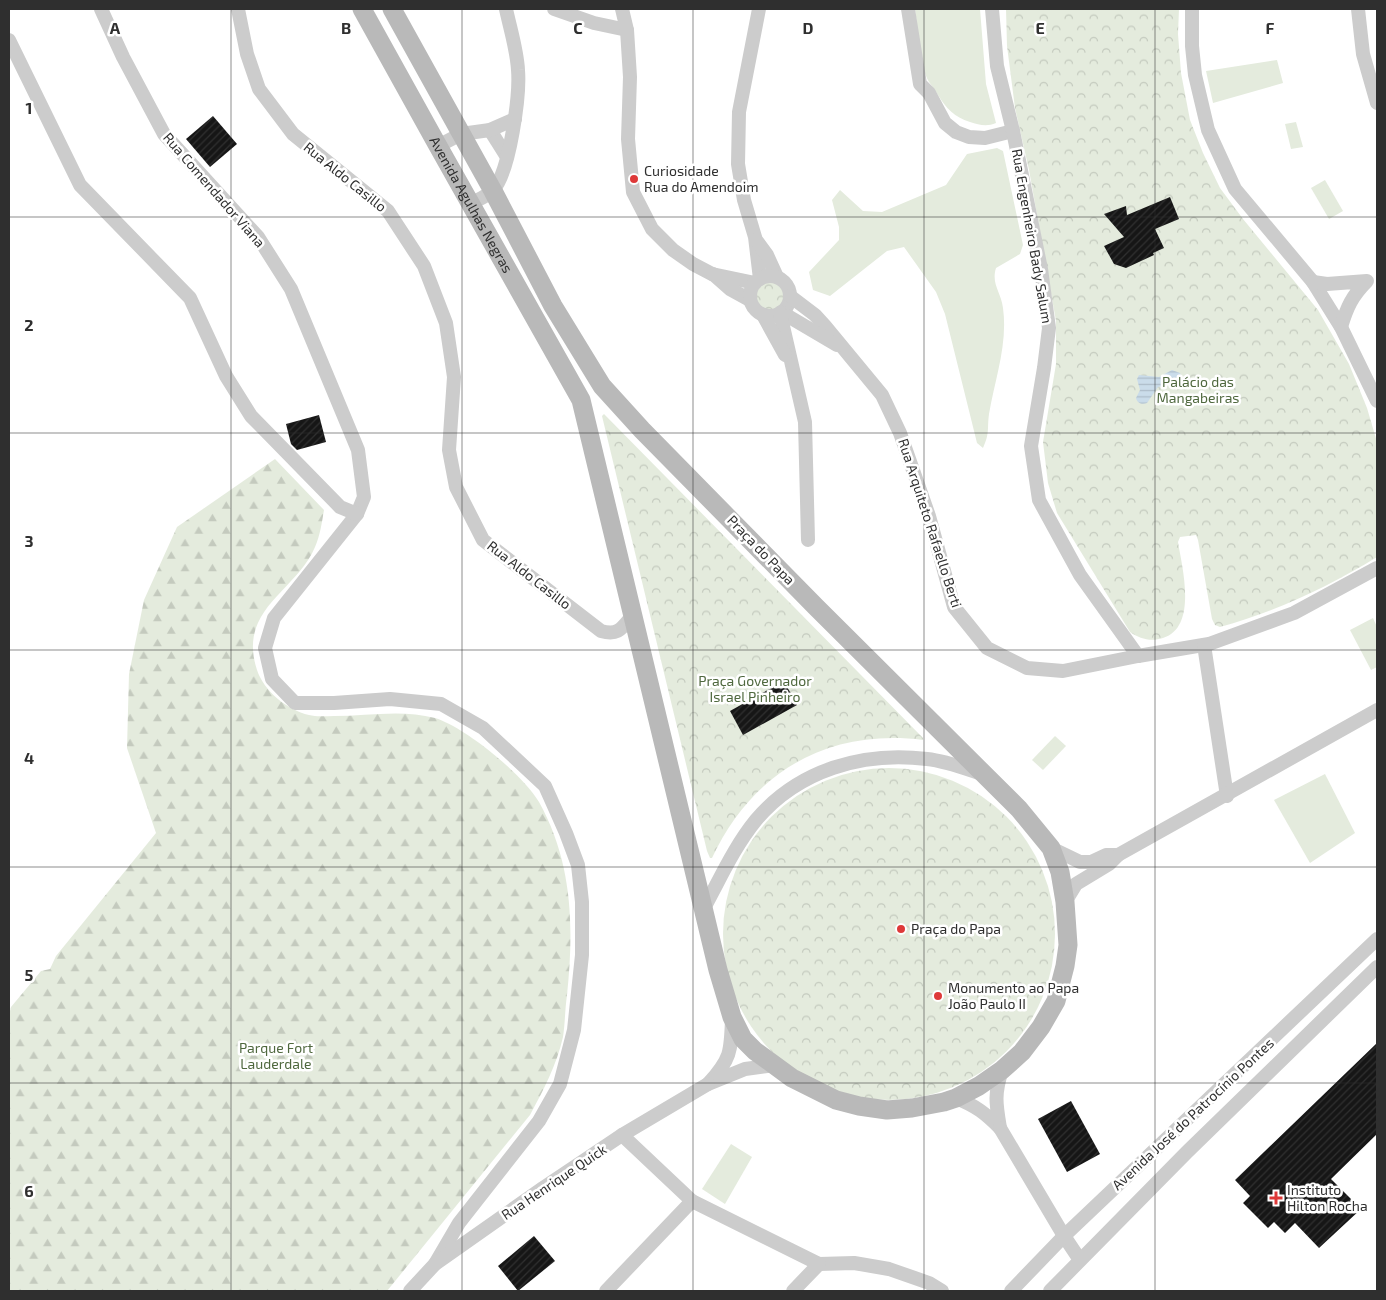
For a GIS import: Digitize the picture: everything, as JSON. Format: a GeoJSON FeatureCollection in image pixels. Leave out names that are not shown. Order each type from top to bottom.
{"type":"FeatureCollection","features":[{"type":"Feature","properties":{"kind":"street","name":"Rua Comendador Viana"},"geometry":{"type":"LineString","coordinates":[[101,9],[123,56],[164,134],[258,237],[291,289],[358,450],[364,497],[357,514]]}},
{"type":"Feature","properties":{"kind":"street","name":"Rua Aldo Casillo"},"geometry":{"type":"LineString","coordinates":[[238,9],[247,54],[259,89],[293,134],[388,211],[424,266],[446,323],[454,377],[449,450],[456,487],[483,540],[601,631],[612,634],[620,631],[633,615]]}},
{"type":"Feature","properties":{"kind":"street","name":"Avenida Agulhas Negras"},"geometry":{"type":"LineString","coordinates":[[362,9],[580,400]]}},
{"type":"Feature","properties":{"kind":"street","name":"Avenida Agulhas Negras"},"geometry":{"type":"LineString","coordinates":[[392,9],[493,191],[553,306],[602,386]]}},
{"type":"Feature","properties":{"kind":"street"},"geometry":{"type":"LineString","coordinates":[[470,204],[493,191],[499,181],[507,157],[515,118],[518,69],[506,9]]}},
{"type":"Feature","properties":{"kind":"street"},"geometry":{"type":"LineString","coordinates":[[554,9],[594,23],[627,30]]}},
{"type":"Feature","properties":{"kind":"street"},"geometry":{"type":"LineString","coordinates":[[622,9],[627,30],[630,77],[628,139],[634,192],[652,229],[673,250],[712,274],[730,290],[750,300]]}},
{"type":"Feature","properties":{"kind":"street"},"geometry":{"type":"LineString","coordinates":[[758,9],[739,112],[738,155],[744,200],[754,237],[757,281],[750,294],[750,300],[753,306],[763,315],[794,371]]}},
{"type":"Feature","properties":{"kind":"street","name":"Rua Engenheiro Bady Salum"},"geometry":{"type":"LineString","coordinates":[[908,9],[920,84],[930,93],[945,123],[956,132],[969,137],[985,138],[1013,131],[1040,269],[1049,328],[1031,446],[1039,500],[1080,575],[1138,656]]}},
{"type":"Feature","properties":{"kind":"street"},"geometry":{"type":"LineString","coordinates":[[992,9],[997,66],[1013,131]]}},
{"type":"Feature","properties":{"kind":"street"},"geometry":{"type":"LineString","coordinates":[[1192,9],[1192,46],[1195,75],[1208,130],[1235,189],[1313,282],[1341,327],[1377,401]]}},
{"type":"Feature","properties":{"kind":"street"},"geometry":{"type":"LineString","coordinates":[[1358,9],[1363,54],[1377,103]]}},
{"type":"Feature","properties":{"kind":"street"},"geometry":{"type":"LineString","coordinates":[[9,40],[80,185],[190,298],[226,376],[251,416],[340,507],[357,514],[274,618],[264,648],[272,679],[295,703],[334,703],[390,698],[441,704],[483,728],[545,786],[578,865],[582,902],[582,955],[574,1030],[560,1084],[539,1121],[459,1223],[435,1264]]}},
{"type":"Feature","properties":{"kind":"street"},"geometry":{"type":"LineString","coordinates":[[438,146],[461,134],[490,130],[515,118]]}},
{"type":"Feature","properties":{"kind":"street"},"geometry":{"type":"LineString","coordinates":[[490,130],[507,157]]}},
{"type":"Feature","properties":{"kind":"street"},"geometry":{"type":"LineString","coordinates":[[754,237],[767,255],[777,278]]}},
{"type":"Feature","properties":{"kind":"street"},"geometry":{"type":"LineString","coordinates":[[712,274],[757,281],[771,276],[786,285],[790,296],[786,308],[781,313],[769,316],[763,315]]}},
{"type":"Feature","properties":{"kind":"street"},"geometry":{"type":"LineString","coordinates":[[1313,282],[1327,284],[1372,278]]}},
{"type":"Feature","properties":{"kind":"street"},"geometry":{"type":"LineString","coordinates":[[1341,327],[1348,305],[1357,290],[1372,278]]}},
{"type":"Feature","properties":{"kind":"street","name":"Rua Arquiteto Rafaello Berti"},"geometry":{"type":"LineString","coordinates":[[790,296],[815,315],[882,395],[912,464],[929,516],[954,607],[987,648],[1027,668],[1063,671],[1209,644],[1294,613],[1377,568]]}},
{"type":"Feature","properties":{"kind":"street"},"geometry":{"type":"LineString","coordinates":[[781,313],[805,422],[808,540]]}},
{"type":"Feature","properties":{"kind":"street","name":"Rua Arquiteto Rafaello Berti"},"geometry":{"type":"LineString","coordinates":[[781,313],[847,351]]}},
{"type":"Feature","properties":{"kind":"street"},"geometry":{"type":"LineString","coordinates":[[580,400],[602,386]]}},
{"type":"Feature","properties":{"kind":"street","name":"Praça do Papa"},"geometry":{"type":"LineString","coordinates":[[580,400],[732,1018],[743,1039],[755,1051],[792,1078],[836,1100],[860,1106],[887,1110],[912,1108],[944,1102],[979,1086],[1002,1070],[1022,1052],[1041,1027],[1056,1001],[1068,945],[1065,902],[1060,872],[1051,848],[1019,809],[816,607],[642,430],[602,386]]}},
{"type":"Feature","properties":{"kind":"street"},"geometry":{"type":"LineString","coordinates":[[1204,645],[1227,796]]}},
{"type":"Feature","properties":{"kind":"street"},"geometry":{"type":"LineString","coordinates":[[1065,902],[1076,884],[1109,864],[1118,856],[1377,710]]}},
{"type":"Feature","properties":{"kind":"street"},"geometry":{"type":"LineString","coordinates":[[704,908],[738,846],[756,820],[775,801],[802,781],[825,769],[872,758],[910,758],[927,759],[950,764],[985,775]]}},
{"type":"Feature","properties":{"kind":"street"},"geometry":{"type":"LineString","coordinates":[[1051,848],[1080,862],[1091,862],[1106,855],[1118,856]]}},
{"type":"Feature","properties":{"kind":"street","name":"Avenida José do Patrocínio Pontes"},"geometry":{"type":"LineString","coordinates":[[1011,1291],[1064,1236],[1377,939]]}},
{"type":"Feature","properties":{"kind":"street","name":"Avenida José do Patrocínio Pontes"},"geometry":{"type":"LineString","coordinates":[[1050,1291],[1187,1152],[1377,967]]}},
{"type":"Feature","properties":{"kind":"street","name":"Rua Henrique Quick"},"geometry":{"type":"LineString","coordinates":[[708,1084],[723,1068],[728,1058],[731,1048],[732,1018]]}},
{"type":"Feature","properties":{"kind":"street","name":"Rua Henrique Quick"},"geometry":{"type":"LineString","coordinates":[[410,1291],[435,1264],[622,1135],[708,1084],[745,1069],[775,1065]]}},
{"type":"Feature","properties":{"kind":"street"},"geometry":{"type":"LineString","coordinates":[[1000,1128],[996,1088],[1002,1070]]}},
{"type":"Feature","properties":{"kind":"street"},"geometry":{"type":"LineString","coordinates":[[956,1098],[972,1104],[1000,1128],[1080,1260]]}},
{"type":"Feature","properties":{"kind":"street"},"geometry":{"type":"LineString","coordinates":[[622,1135],[692,1201],[819,1264],[854,1262],[889,1269],[942,1291]]}},
{"type":"Feature","properties":{"kind":"street"},"geometry":{"type":"LineString","coordinates":[[606,1291],[692,1201]]}},
{"type":"Feature","properties":{"kind":"street"},"geometry":{"type":"LineString","coordinates":[[793,1291],[819,1264]]}},
{"type":"Feature","properties":{"kind":"green space"},"geometry":{"type":"Polygon","coordinates":[[[915,9],[980,9],[986,84],[996,123],[983,125],[959,118],[941,100],[929,82],[923,66],[915,9]]]}},
{"type":"Feature","properties":{"kind":"green space","name":"Palácio das Mangabeiras"},"geometry":{"type":"Polygon","coordinates":[[[1006,9],[1179,9],[1178,34],[1181,73],[1190,120],[1203,153],[1220,188],[1318,310],[1349,364],[1367,408],[1377,442],[1377,557],[1301,598],[1261,614],[1220,627],[1215,625],[1212,619],[1196,535],[1180,537],[1178,542],[1185,595],[1181,622],[1174,632],[1154,640],[1146,639],[1130,632],[1057,513],[1048,483],[1043,442],[1056,364],[1056,321],[1029,170],[1015,108],[1007,46],[1006,9]]]}},
{"type":"Feature","properties":{"kind":"green space"},"geometry":{"type":"Polygon","coordinates":[[[1277,60],[1283,83],[1213,103],[1206,71],[1277,60]]]}},
{"type":"Feature","properties":{"kind":"green space"},"geometry":{"type":"Polygon","coordinates":[[[1296,122],[1303,147],[1291,149],[1285,124],[1296,122]]]}},
{"type":"Feature","properties":{"kind":"green space"},"geometry":{"type":"Polygon","coordinates":[[[997,148],[1003,151],[1023,245],[1020,254],[996,268],[995,283],[1002,302],[1004,335],[989,414],[987,435],[983,448],[977,443],[945,314],[936,292],[904,247],[887,251],[830,296],[813,290],[809,272],[839,240],[839,227],[832,200],[840,190],[863,211],[882,212],[946,185],[967,154],[997,148]]]}},
{"type":"Feature","properties":{"kind":"green space"},"geometry":{"type":"Polygon","coordinates":[[[1325,180],[1343,211],[1329,219],[1311,188],[1325,180]]]}},
{"type":"Feature","properties":{"kind":"green space"},"geometry":{"type":"Polygon","coordinates":[[[770,281],[781,285],[785,296],[781,307],[770,311],[759,307],[755,296],[759,285],[770,281]]]}},
{"type":"Feature","properties":{"kind":"green space","name":"Praça Governador Israel Pinheiro"},"geometry":{"type":"Polygon","coordinates":[[[604,414],[923,738],[923,740],[888,738],[856,741],[825,749],[797,762],[771,780],[748,802],[729,828],[712,858],[710,858],[707,851],[602,416],[604,414]]]}},
{"type":"Feature","properties":{"kind":"green space","name":"Parque Fort Lauderdale"},"geometry":{"type":"Polygon","coordinates":[[[275,459],[324,510],[317,543],[306,563],[271,602],[255,631],[253,649],[260,678],[277,698],[293,709],[309,715],[410,714],[442,720],[465,733],[487,749],[511,769],[530,789],[539,802],[559,848],[568,896],[570,921],[569,970],[564,1032],[557,1057],[530,1115],[387,1291],[9,1291],[9,1015],[11,1007],[41,971],[50,969],[56,956],[156,833],[127,748],[129,674],[144,600],[177,527],[275,459]]]}},
{"type":"Feature","properties":{"kind":"green space"},"geometry":{"type":"Polygon","coordinates":[[[1373,618],[1377,627],[1377,667],[1371,670],[1350,630],[1373,618]]]}},
{"type":"Feature","properties":{"kind":"green space"},"geometry":{"type":"Polygon","coordinates":[[[1055,736],[1066,746],[1043,770],[1032,760],[1055,736]]]}},
{"type":"Feature","properties":{"kind":"green space"},"geometry":{"type":"Polygon","coordinates":[[[889,768],[921,772],[952,781],[981,796],[1006,817],[1027,842],[1042,871],[1051,902],[1055,934],[1051,966],[1042,997],[1027,1026],[1006,1051],[981,1072],[952,1087],[921,1096],[889,1100],[857,1096],[826,1087],[797,1072],[772,1051],[751,1026],[736,997],[727,966],[723,934],[727,902],[736,871],[751,842],[772,817],[797,796],[826,781],[857,772],[889,768]]]}},
{"type":"Feature","properties":{"kind":"green space"},"geometry":{"type":"Polygon","coordinates":[[[1325,774],[1355,833],[1310,863],[1274,800],[1325,774]]]}},
{"type":"Feature","properties":{"kind":"green space"},"geometry":{"type":"Polygon","coordinates":[[[731,1144],[752,1157],[725,1204],[702,1189],[731,1144]]]}},
{"type":"Feature","properties":{"kind":"water"},"geometry":{"type":"Polygon","coordinates":[[[1172,370],[1180,373],[1180,381],[1158,387],[1147,403],[1142,404],[1137,401],[1136,398],[1140,390],[1137,379],[1139,375],[1159,377],[1172,370]]]}},
{"type":"Feature","properties":{"kind":"building"},"geometry":{"type":"Polygon","coordinates":[[[213,116],[237,144],[210,167],[186,139],[213,116]]]}},
{"type":"Feature","properties":{"kind":"building"},"geometry":{"type":"Polygon","coordinates":[[[1170,197],[1179,219],[1155,229],[1164,248],[1153,253],[1154,255],[1126,268],[1114,264],[1104,246],[1124,237],[1104,214],[1126,206],[1127,215],[1170,197]]]}},
{"type":"Feature","properties":{"kind":"building"},"geometry":{"type":"Polygon","coordinates":[[[319,415],[326,442],[297,450],[291,444],[286,424],[319,415]]]}},
{"type":"Feature","properties":{"kind":"building"},"geometry":{"type":"Polygon","coordinates":[[[784,681],[797,705],[743,735],[730,711],[784,681]]]}},
{"type":"Feature","properties":{"kind":"building"},"geometry":{"type":"Polygon","coordinates":[[[1377,1043],[1377,1134],[1331,1179],[1361,1209],[1319,1248],[1295,1223],[1285,1233],[1274,1222],[1268,1228],[1243,1203],[1250,1196],[1235,1180],[1377,1043]]]}},
{"type":"Feature","properties":{"kind":"building"},"geometry":{"type":"Polygon","coordinates":[[[1071,1101],[1100,1154],[1067,1172],[1038,1119],[1071,1101]]]}},
{"type":"Feature","properties":{"kind":"building"},"geometry":{"type":"Polygon","coordinates":[[[534,1236],[555,1261],[518,1291],[498,1266],[534,1236]]]}},
{"type":"Feature","properties":{"kind":"place","name":"Curiosidade Rua do Amendoim"},"geometry":{"type":"Point","coordinates":[634,179]}},
{"type":"Feature","properties":{"kind":"place","name":"Praça do Papa"},"geometry":{"type":"Point","coordinates":[901,929]}},
{"type":"Feature","properties":{"kind":"place","name":"Monumento ao Papa João Paulo II"},"geometry":{"type":"Point","coordinates":[938,996]}},
{"type":"Feature","properties":{"kind":"place","name":"Instituto Hilton Rocha"},"geometry":{"type":"Point","coordinates":[1276,1198]}}]}
